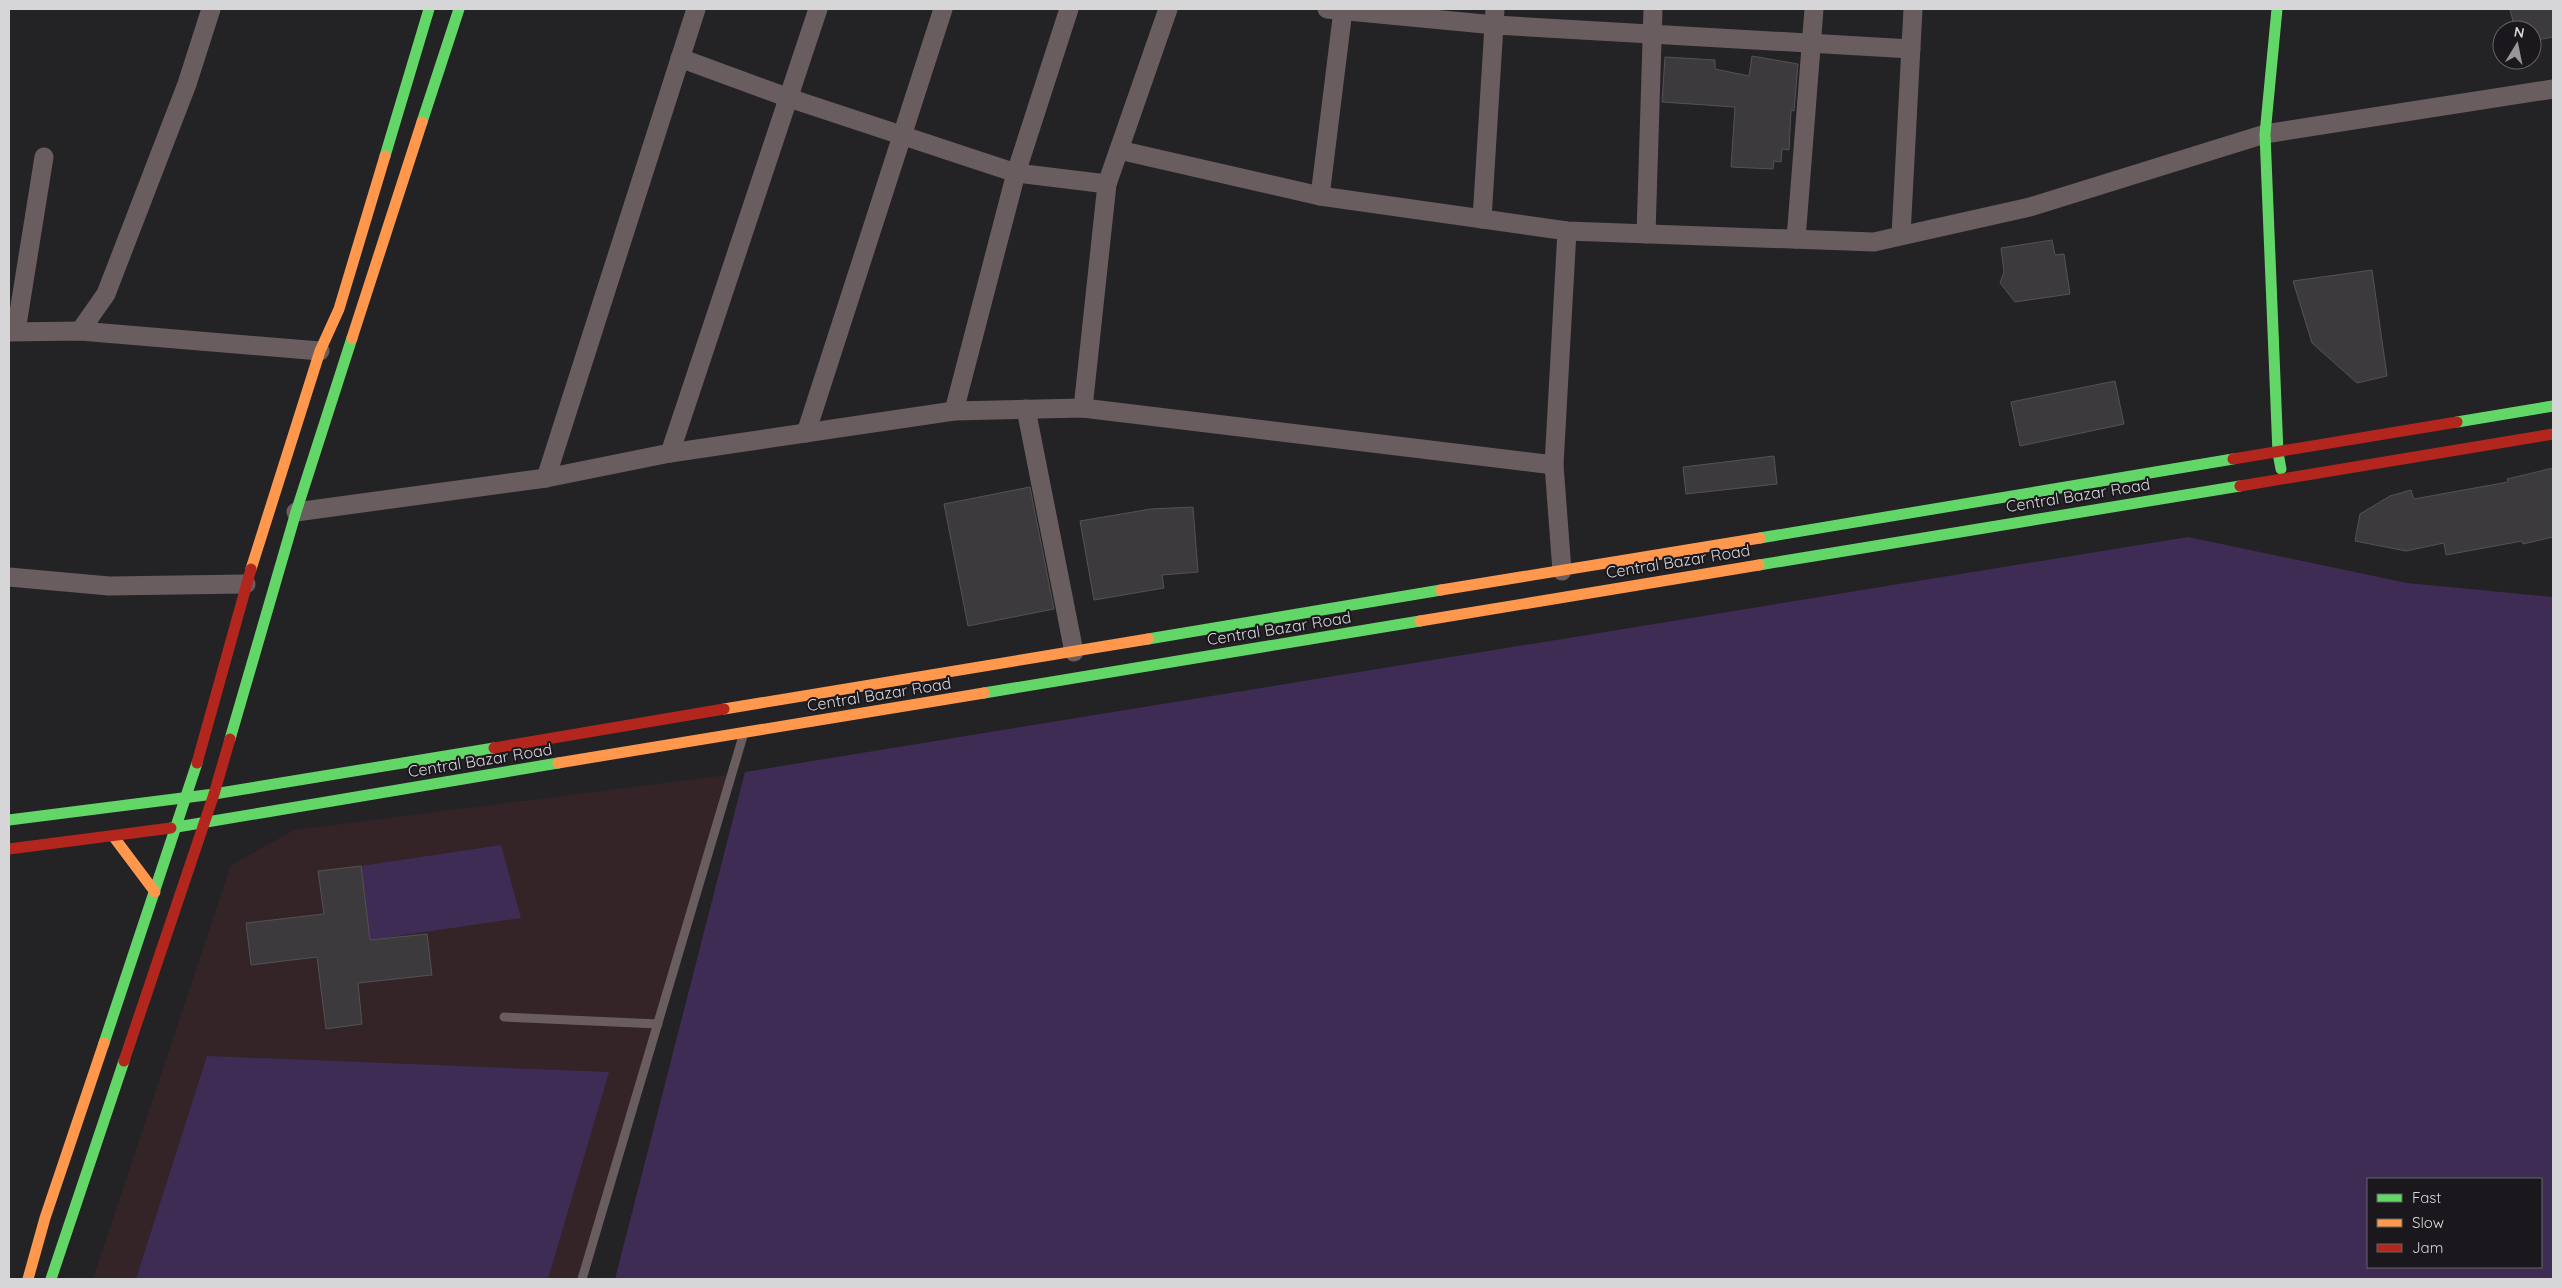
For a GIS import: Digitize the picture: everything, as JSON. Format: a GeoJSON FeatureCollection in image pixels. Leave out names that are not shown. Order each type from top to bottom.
{"type":"FeatureCollection","features":[{"type":"Feature","properties":{"kind":"main road"},"geometry":{"type":"LineString","coordinates":[[28,1279],[45,1218],[187,797],[246,584],[320,351],[339,309],[428,9]]}},
{"type":"Feature","properties":{"kind":"main road"},"geometry":{"type":"LineString","coordinates":[[52,1279],[214,794],[296,512],[459,9]]}},
{"type":"Feature","properties":{"kind":"main road"},"geometry":{"type":"LineString","coordinates":[[2277,9],[2265,134],[2278,452],[2284,478]]}},
{"type":"Feature","properties":{"kind":"main road","name":"Central Bazar Road"},"geometry":{"type":"LineString","coordinates":[[9,820],[214,794],[2553,406]]}},
{"type":"Feature","properties":{"kind":"main road","name":"Central Bazar Road"},"geometry":{"type":"LineString","coordinates":[[9,849],[177,827],[2553,434]]}},
{"type":"Feature","properties":{"kind":"main road"},"geometry":{"type":"LineString","coordinates":[[113,836],[155,892]]}},
{"type":"Feature","properties":{"kind":"street"},"geometry":{"type":"LineString","coordinates":[[80,331],[106,294],[187,84],[211,9]]}},
{"type":"Feature","properties":{"kind":"street"},"geometry":{"type":"LineString","coordinates":[[546,478],[696,9]]}},
{"type":"Feature","properties":{"kind":"street"},"geometry":{"type":"LineString","coordinates":[[670,453],[818,9]]}},
{"type":"Feature","properties":{"kind":"street"},"geometry":{"type":"LineString","coordinates":[[806,433],[943,9]]}},
{"type":"Feature","properties":{"kind":"street"},"geometry":{"type":"LineString","coordinates":[[954,411],[1016,173],[1069,9]]}},
{"type":"Feature","properties":{"kind":"street"},"geometry":{"type":"LineString","coordinates":[[1083,408],[1107,184],[1168,9]]}},
{"type":"Feature","properties":{"kind":"street"},"geometry":{"type":"LineString","coordinates":[[1320,196],[1335,9],[1495,17],[1651,34],[1911,49]]}},
{"type":"Feature","properties":{"kind":"street"},"geometry":{"type":"LineString","coordinates":[[1646,234],[1653,9]]}},
{"type":"Feature","properties":{"kind":"street"},"geometry":{"type":"LineString","coordinates":[[1796,239],[1814,9]]}},
{"type":"Feature","properties":{"kind":"street"},"geometry":{"type":"LineString","coordinates":[[1901,235],[1913,9]]}},
{"type":"Feature","properties":{"kind":"street"},"geometry":{"type":"LineString","coordinates":[[1482,219],[1495,17]]}},
{"type":"Feature","properties":{"kind":"street"},"geometry":{"type":"LineString","coordinates":[[680,58],[789,98],[1016,173],[1107,184]]}},
{"type":"Feature","properties":{"kind":"street"},"geometry":{"type":"LineString","coordinates":[[1119,150],[1320,196],[1567,231],[1874,242],[2030,207],[2265,134],[2553,89]]}},
{"type":"Feature","properties":{"kind":"street"},"geometry":{"type":"LineString","coordinates":[[44,157],[13,332],[80,331],[320,351]]}},
{"type":"Feature","properties":{"kind":"street"},"geometry":{"type":"LineString","coordinates":[[1562,571],[1554,465],[1567,231]]}},
{"type":"Feature","properties":{"kind":"street"},"geometry":{"type":"LineString","coordinates":[[296,512],[546,478],[670,453],[954,411],[1083,408],[1554,465]]}},
{"type":"Feature","properties":{"kind":"street"},"geometry":{"type":"LineString","coordinates":[[1026,410],[1074,652]]}},
{"type":"Feature","properties":{"kind":"street"},"geometry":{"type":"LineString","coordinates":[[9,577],[109,586],[246,584]]}},
{"type":"Feature","properties":{"kind":"lane"},"geometry":{"type":"LineString","coordinates":[[582,1279],[744,734]]}},
{"type":"Feature","properties":{"kind":"lane"},"geometry":{"type":"LineString","coordinates":[[504,1017],[658,1024]]}},
{"type":"Feature","properties":{"kind":"shaded area"},"geometry":{"type":"Polygon","coordinates":[[[2188,537],[2407,583],[2553,597],[2553,1279],[615,1279],[745,772],[2188,537]]]}},
{"type":"Feature","properties":{"kind":"shaded area"},"geometry":{"type":"Polygon","coordinates":[[[734,774],[586,1279],[93,1279],[231,865],[294,830],[734,774]]]}},
{"type":"Feature","properties":{"kind":"shaded area"},"geometry":{"type":"Polygon","coordinates":[[[501,845],[521,918],[370,940],[361,866],[501,845]]]}},
{"type":"Feature","properties":{"kind":"shaded area"},"geometry":{"type":"Polygon","coordinates":[[[207,1056],[609,1072],[548,1279],[136,1279],[207,1056]]]}},
{"type":"Feature","properties":{"kind":"building"},"geometry":{"type":"Polygon","coordinates":[[[2510,9],[2553,9],[2553,37],[2542,39],[2542,20],[2513,20],[2510,9]]]}},
{"type":"Feature","properties":{"kind":"building"},"geometry":{"type":"Polygon","coordinates":[[[1752,56],[1798,64],[1794,111],[1791,110],[1789,150],[1782,149],[1781,162],[1774,161],[1773,169],[1731,167],[1735,107],[1662,102],[1665,57],[1715,60],[1715,69],[1749,76],[1752,56]]]}},
{"type":"Feature","properties":{"kind":"building"},"geometry":{"type":"Polygon","coordinates":[[[2052,240],[2055,255],[2064,254],[2070,294],[2015,302],[2000,283],[2004,272],[2001,248],[2052,240]]]}},
{"type":"Feature","properties":{"kind":"building"},"geometry":{"type":"Polygon","coordinates":[[[2372,270],[2387,376],[2357,383],[2312,343],[2293,281],[2372,270]]]}},
{"type":"Feature","properties":{"kind":"building"},"geometry":{"type":"Polygon","coordinates":[[[2115,381],[2124,424],[2020,446],[2011,402],[2115,381]]]}},
{"type":"Feature","properties":{"kind":"building"},"geometry":{"type":"Polygon","coordinates":[[[1774,456],[1777,484],[1686,494],[1683,467],[1774,456]]]}},
{"type":"Feature","properties":{"kind":"building"},"geometry":{"type":"Polygon","coordinates":[[[2553,468],[2553,537],[2523,544],[2522,541],[2446,555],[2444,543],[2406,551],[2355,541],[2360,514],[2390,496],[2411,490],[2414,499],[2508,482],[2507,479],[2553,468]]]}},
{"type":"Feature","properties":{"kind":"building"},"geometry":{"type":"Polygon","coordinates":[[[1030,487],[1054,609],[968,626],[944,504],[1030,487]]]}},
{"type":"Feature","properties":{"kind":"building"},"geometry":{"type":"Polygon","coordinates":[[[1193,507],[1198,572],[1162,575],[1164,588],[1094,600],[1080,521],[1151,509],[1193,507]]]}},
{"type":"Feature","properties":{"kind":"building"},"geometry":{"type":"Polygon","coordinates":[[[361,866],[370,940],[427,934],[432,975],[358,983],[362,1024],[326,1029],[317,957],[251,965],[246,923],[324,914],[318,871],[361,866]]]}},
{"type":"Feature","properties":{"kind":"traffic: fast"},"geometry":{"type":"LineString","coordinates":[[385,156],[429,9]]}},
{"type":"Feature","properties":{"kind":"traffic: fast"},"geometry":{"type":"LineString","coordinates":[[422,122],[459,9]]}},
{"type":"Feature","properties":{"kind":"traffic: fast"},"geometry":{"type":"LineString","coordinates":[[2277,9],[2265,134],[2278,453],[2281,469]]}},
{"type":"Feature","properties":{"kind":"traffic: fast"},"geometry":{"type":"LineString","coordinates":[[230,739],[296,512],[352,338]]}},
{"type":"Feature","properties":{"kind":"traffic: fast"},"geometry":{"type":"LineString","coordinates":[[2457,422],[2553,406]]}},
{"type":"Feature","properties":{"kind":"traffic: fast"},"geometry":{"type":"LineString","coordinates":[[1760,538],[2233,459]]}},
{"type":"Feature","properties":{"kind":"traffic: fast"},"geometry":{"type":"LineString","coordinates":[[1759,565],[2240,486]]}},
{"type":"Feature","properties":{"kind":"traffic: fast"},"geometry":{"type":"LineString","coordinates":[[1148,639],[1441,590]]}},
{"type":"Feature","properties":{"kind":"traffic: fast"},"geometry":{"type":"LineString","coordinates":[[984,693],[1420,621]]}},
{"type":"Feature","properties":{"kind":"traffic: fast"},"geometry":{"type":"LineString","coordinates":[[9,820],[214,794],[494,748]]}},
{"type":"Feature","properties":{"kind":"traffic: fast"},"geometry":{"type":"LineString","coordinates":[[104,1043],[197,763]]}},
{"type":"Feature","properties":{"kind":"traffic: fast"},"geometry":{"type":"LineString","coordinates":[[171,828],[558,763]]}},
{"type":"Feature","properties":{"kind":"traffic: fast"},"geometry":{"type":"LineString","coordinates":[[51,1279],[124,1061]]}},
{"type":"Feature","properties":{"kind":"traffic: slow"},"geometry":{"type":"LineString","coordinates":[[352,338],[422,122]]}},
{"type":"Feature","properties":{"kind":"traffic: slow"},"geometry":{"type":"LineString","coordinates":[[251,569],[320,351],[339,309],[385,156]]}},
{"type":"Feature","properties":{"kind":"traffic: slow"},"geometry":{"type":"LineString","coordinates":[[1441,590],[1760,538]]}},
{"type":"Feature","properties":{"kind":"traffic: slow"},"geometry":{"type":"LineString","coordinates":[[1420,621],[1759,565]]}},
{"type":"Feature","properties":{"kind":"traffic: slow"},"geometry":{"type":"LineString","coordinates":[[724,709],[1148,639]]}},
{"type":"Feature","properties":{"kind":"traffic: slow"},"geometry":{"type":"LineString","coordinates":[[558,763],[984,693]]}},
{"type":"Feature","properties":{"kind":"traffic: slow"},"geometry":{"type":"LineString","coordinates":[[113,836],[155,892]]}},
{"type":"Feature","properties":{"kind":"traffic: slow"},"geometry":{"type":"LineString","coordinates":[[28,1279],[45,1218],[104,1043]]}},
{"type":"Feature","properties":{"kind":"traffic: jam"},"geometry":{"type":"LineString","coordinates":[[2233,459],[2457,422]]}},
{"type":"Feature","properties":{"kind":"traffic: jam"},"geometry":{"type":"LineString","coordinates":[[2240,486],[2553,434]]}},
{"type":"Feature","properties":{"kind":"traffic: jam"},"geometry":{"type":"LineString","coordinates":[[197,763],[251,569]]}},
{"type":"Feature","properties":{"kind":"traffic: jam"},"geometry":{"type":"LineString","coordinates":[[494,748],[724,709]]}},
{"type":"Feature","properties":{"kind":"traffic: jam"},"geometry":{"type":"LineString","coordinates":[[124,1061],[214,794],[230,739]]}},
{"type":"Feature","properties":{"kind":"traffic: jam"},"geometry":{"type":"LineString","coordinates":[[9,849],[171,828]]}}]}
